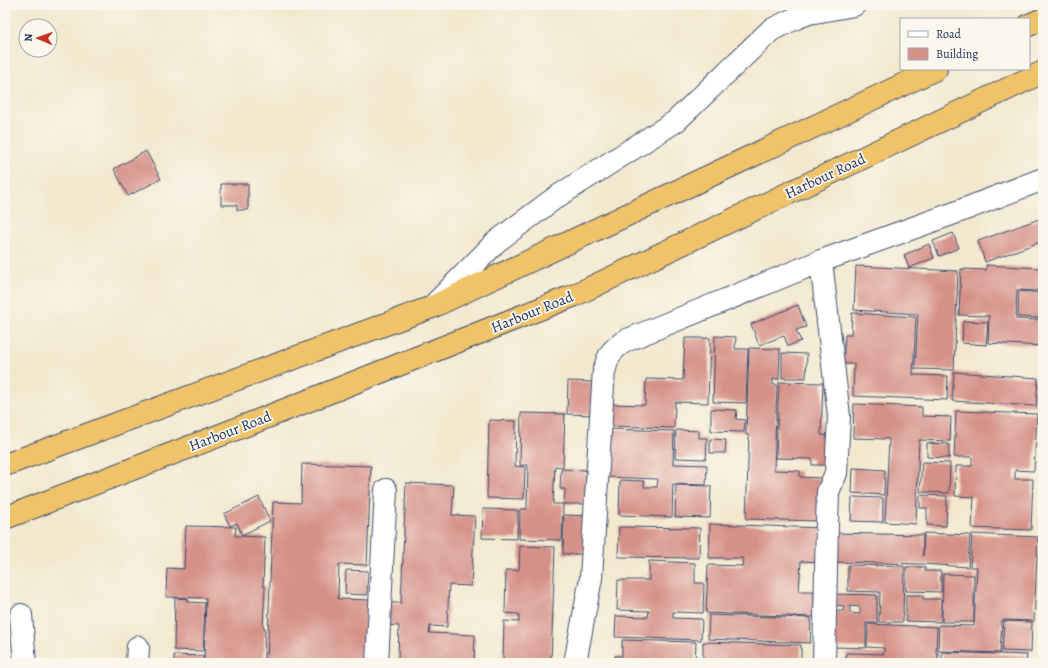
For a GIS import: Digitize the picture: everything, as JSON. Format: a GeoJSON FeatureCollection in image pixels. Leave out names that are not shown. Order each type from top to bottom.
{"type":"FeatureCollection","features":[{"type":"Feature","properties":{"kind":"highway"},"geometry":{"type":"LineString","coordinates":[[1030,25],[1043,19]]}},
{"type":"Feature","properties":{"kind":"highway"},"geometry":{"type":"LineString","coordinates":[[5,465],[432,307],[934,70]]}},
{"type":"Feature","properties":{"kind":"highway","name":"Harbour Road"},"geometry":{"type":"LineString","coordinates":[[5,518],[257,421],[575,295],[1043,72]]}},
{"type":"Feature","properties":{"kind":"street"},"geometry":{"type":"LineString","coordinates":[[432,307],[496,242],[555,198],[676,121],[771,30],[809,13],[854,5]]}},
{"type":"Feature","properties":{"kind":"street"},"geometry":{"type":"LineString","coordinates":[[575,663],[591,578],[604,369],[607,359],[614,348],[625,341],[821,261],[960,211],[1043,179]]}},
{"type":"Feature","properties":{"kind":"street"},"geometry":{"type":"LineString","coordinates":[[821,261],[839,416],[836,473],[828,492],[824,663]]}},
{"type":"Feature","properties":{"kind":"street"},"geometry":{"type":"LineString","coordinates":[[377,663],[386,490]]}},
{"type":"Feature","properties":{"kind":"street"},"geometry":{"type":"LineString","coordinates":[[21,615],[25,663]]}},
{"type":"Feature","properties":{"kind":"building"},"geometry":{"type":"Polygon","coordinates":[[[146,151],[161,179],[128,196],[114,169],[146,151]]]}},
{"type":"Feature","properties":{"kind":"building"},"geometry":{"type":"Polygon","coordinates":[[[221,184],[248,184],[248,210],[237,210],[237,205],[221,205],[221,184]]]}},
{"type":"Feature","properties":{"kind":"building"},"geometry":{"type":"Polygon","coordinates":[[[1039,219],[1043,229],[1043,241],[985,262],[978,241],[1039,219]]]}},
{"type":"Feature","properties":{"kind":"building"},"geometry":{"type":"Polygon","coordinates":[[[953,233],[959,248],[939,256],[933,241],[953,233]]]}},
{"type":"Feature","properties":{"kind":"building"},"geometry":{"type":"Polygon","coordinates":[[[929,244],[934,258],[909,268],[904,255],[929,244]]]}},
{"type":"Feature","properties":{"kind":"building"},"geometry":{"type":"Polygon","coordinates":[[[1040,244],[1043,244],[1043,291],[1017,290],[1016,319],[1043,320],[1043,346],[988,343],[989,316],[959,315],[961,269],[986,270],[986,265],[1039,268],[1040,244]]]}},
{"type":"Feature","properties":{"kind":"building"},"geometry":{"type":"Polygon","coordinates":[[[856,266],[958,271],[954,370],[915,369],[918,314],[854,310],[856,266]]]}},
{"type":"Feature","properties":{"kind":"building"},"geometry":{"type":"Polygon","coordinates":[[[1019,291],[1043,293],[1043,318],[1018,317],[1019,291]]]}},
{"type":"Feature","properties":{"kind":"building"},"geometry":{"type":"Polygon","coordinates":[[[798,305],[806,327],[796,330],[801,341],[788,346],[784,336],[759,345],[751,324],[798,305]]]}},
{"type":"Feature","properties":{"kind":"building"},"geometry":{"type":"Polygon","coordinates":[[[852,313],[916,317],[913,375],[948,376],[947,400],[853,396],[854,364],[843,364],[845,335],[851,335],[852,313]]]}},
{"type":"Feature","properties":{"kind":"building"},"geometry":{"type":"Polygon","coordinates":[[[963,321],[988,322],[986,345],[962,343],[963,321]]]}},
{"type":"Feature","properties":{"kind":"building"},"geometry":{"type":"Polygon","coordinates":[[[715,336],[736,337],[735,349],[748,349],[746,403],[713,402],[715,336]]]}},
{"type":"Feature","properties":{"kind":"building"},"geometry":{"type":"Polygon","coordinates":[[[685,338],[710,338],[708,403],[675,402],[674,428],[609,426],[610,404],[645,405],[646,379],[683,380],[685,338]]]}},
{"type":"Feature","properties":{"kind":"building"},"geometry":{"type":"Polygon","coordinates":[[[749,348],[780,349],[779,379],[773,379],[773,385],[777,385],[774,470],[800,471],[800,477],[821,478],[820,521],[746,519],[749,435],[746,435],[749,348]]]}},
{"type":"Feature","properties":{"kind":"building"},"geometry":{"type":"Polygon","coordinates":[[[782,353],[807,354],[806,378],[782,378],[782,353]]]}},
{"type":"Feature","properties":{"kind":"building"},"geometry":{"type":"Polygon","coordinates":[[[954,372],[1038,378],[1036,406],[952,401],[954,372]]]}},
{"type":"Feature","properties":{"kind":"building"},"geometry":{"type":"Polygon","coordinates":[[[568,381],[593,382],[592,415],[567,414],[568,381]]]}},
{"type":"Feature","properties":{"kind":"building"},"geometry":{"type":"Polygon","coordinates":[[[779,382],[823,383],[821,435],[833,436],[832,465],[812,465],[812,459],[776,458],[779,382]]]}},
{"type":"Feature","properties":{"kind":"building"},"geometry":{"type":"Polygon","coordinates":[[[854,404],[922,407],[922,416],[951,417],[950,441],[919,440],[916,524],[885,522],[889,439],[853,438],[854,404]]]}},
{"type":"Feature","properties":{"kind":"building"},"geometry":{"type":"Polygon","coordinates":[[[711,409],[737,410],[736,419],[745,420],[744,432],[711,431],[711,409]]]}},
{"type":"Feature","properties":{"kind":"building"},"geometry":{"type":"Polygon","coordinates":[[[956,411],[1037,414],[1034,471],[1015,470],[1015,479],[1033,479],[1031,530],[972,528],[974,497],[955,496],[956,466],[972,466],[972,457],[954,457],[956,411]]]}},
{"type":"Feature","properties":{"kind":"building"},"geometry":{"type":"Polygon","coordinates":[[[521,413],[565,414],[563,467],[555,466],[553,504],[563,504],[562,540],[519,539],[520,509],[527,509],[528,465],[520,465],[521,413]]]}},
{"type":"Feature","properties":{"kind":"building"},"geometry":{"type":"Polygon","coordinates":[[[489,420],[516,421],[515,466],[525,467],[524,499],[487,498],[489,420]]]}},
{"type":"Feature","properties":{"kind":"building"},"geometry":{"type":"Polygon","coordinates":[[[608,429],[674,431],[673,464],[707,465],[706,485],[673,484],[672,517],[619,515],[620,480],[644,481],[644,487],[657,487],[658,479],[606,477],[608,429]]]}},
{"type":"Feature","properties":{"kind":"building"},"geometry":{"type":"Polygon","coordinates":[[[676,430],[699,431],[699,438],[707,438],[706,459],[675,458],[676,430]]]}},
{"type":"Feature","properties":{"kind":"building"},"geometry":{"type":"Polygon","coordinates":[[[710,439],[726,440],[725,453],[710,453],[710,439]]]}},
{"type":"Feature","properties":{"kind":"building"},"geometry":{"type":"Polygon","coordinates":[[[927,443],[949,444],[949,458],[927,457],[927,443]]]}},
{"type":"Feature","properties":{"kind":"building"},"geometry":{"type":"Polygon","coordinates":[[[922,462],[950,463],[949,493],[920,492],[922,462]]]}},
{"type":"Feature","properties":{"kind":"building"},"geometry":{"type":"Polygon","coordinates":[[[302,464],[371,466],[367,565],[339,564],[338,599],[370,600],[368,663],[267,663],[273,502],[301,503],[302,464]]]}},
{"type":"Feature","properties":{"kind":"building"},"geometry":{"type":"Polygon","coordinates":[[[853,468],[885,470],[884,495],[852,493],[853,468]]]}},
{"type":"Feature","properties":{"kind":"building"},"geometry":{"type":"Polygon","coordinates":[[[561,469],[586,470],[585,504],[564,504],[565,489],[560,489],[561,469]]]}},
{"type":"Feature","properties":{"kind":"building"},"geometry":{"type":"Polygon","coordinates":[[[406,483],[454,485],[452,515],[475,516],[471,586],[449,585],[447,627],[430,626],[429,633],[475,635],[474,663],[398,661],[399,626],[387,625],[388,603],[401,603],[406,483]]]}},
{"type":"Feature","properties":{"kind":"building"},"geometry":{"type":"Polygon","coordinates":[[[676,485],[711,486],[710,518],[675,517],[676,485]]]}},
{"type":"Feature","properties":{"kind":"building"},"geometry":{"type":"Polygon","coordinates":[[[920,495],[947,496],[946,526],[927,525],[927,508],[920,508],[920,495]]]}},
{"type":"Feature","properties":{"kind":"building"},"geometry":{"type":"Polygon","coordinates":[[[259,497],[270,521],[242,535],[237,523],[230,526],[224,514],[259,497]]]}},
{"type":"Feature","properties":{"kind":"building"},"geometry":{"type":"Polygon","coordinates":[[[852,497],[883,498],[883,522],[851,521],[852,497]]]}},
{"type":"Feature","properties":{"kind":"building"},"geometry":{"type":"Polygon","coordinates":[[[483,509],[518,510],[517,539],[482,538],[483,509]]]}},
{"type":"Feature","properties":{"kind":"building"},"geometry":{"type":"Polygon","coordinates":[[[564,515],[590,516],[589,551],[582,551],[581,554],[563,554],[564,515]]]}},
{"type":"Feature","properties":{"kind":"building"},"geometry":{"type":"Polygon","coordinates":[[[710,524],[822,528],[821,562],[801,561],[799,591],[814,591],[814,617],[706,613],[708,565],[742,566],[743,558],[709,558],[710,524]]]}},
{"type":"Feature","properties":{"kind":"building"},"geometry":{"type":"Polygon","coordinates":[[[186,526],[236,527],[235,536],[265,537],[263,586],[265,586],[263,627],[265,628],[264,663],[204,663],[206,598],[166,597],[167,568],[184,569],[186,526]]]}},
{"type":"Feature","properties":{"kind":"building"},"geometry":{"type":"Polygon","coordinates":[[[619,527],[700,528],[699,558],[618,557],[619,527]]]}},
{"type":"Feature","properties":{"kind":"building"},"geometry":{"type":"Polygon","coordinates":[[[834,533],[923,535],[923,556],[924,533],[970,535],[968,567],[922,564],[833,562],[834,533]]]}},
{"type":"Feature","properties":{"kind":"building"},"geometry":{"type":"Polygon","coordinates":[[[972,534],[1038,537],[1034,621],[1002,620],[1000,653],[938,651],[939,625],[974,626],[977,567],[970,567],[972,534]]]}},
{"type":"Feature","properties":{"kind":"building"},"geometry":{"type":"Polygon","coordinates":[[[520,546],[555,547],[551,663],[503,662],[504,621],[519,622],[519,614],[505,613],[506,570],[519,570],[520,546]]]}},
{"type":"Feature","properties":{"kind":"building"},"geometry":{"type":"Polygon","coordinates":[[[649,561],[695,563],[695,583],[704,583],[703,613],[673,612],[673,618],[702,619],[701,640],[615,637],[616,616],[648,617],[649,611],[617,610],[618,580],[649,580],[649,561]]]}},
{"type":"Feature","properties":{"kind":"building"},"geometry":{"type":"Polygon","coordinates":[[[848,565],[904,566],[903,622],[879,622],[880,592],[848,591],[848,565]]]}},
{"type":"Feature","properties":{"kind":"building"},"geometry":{"type":"Polygon","coordinates":[[[906,567],[925,567],[925,571],[941,571],[941,592],[906,591],[906,567]]]}},
{"type":"Feature","properties":{"kind":"building"},"geometry":{"type":"Polygon","coordinates":[[[346,570],[368,571],[367,595],[345,594],[346,570]]]}},
{"type":"Feature","properties":{"kind":"building"},"geometry":{"type":"Polygon","coordinates":[[[943,574],[974,575],[974,622],[942,622],[943,574]]]}},
{"type":"Feature","properties":{"kind":"building"},"geometry":{"type":"Polygon","coordinates":[[[833,594],[877,595],[877,623],[866,623],[866,648],[834,647],[834,611],[843,611],[844,606],[833,605],[833,594]],[[850,606],[850,613],[860,614],[860,607],[850,606]]]}},
{"type":"Feature","properties":{"kind":"building"},"geometry":{"type":"Polygon","coordinates":[[[906,595],[923,595],[923,599],[941,599],[941,622],[906,621],[906,595]]]}},
{"type":"Feature","properties":{"kind":"building"},"geometry":{"type":"Polygon","coordinates":[[[175,598],[188,599],[188,602],[205,603],[203,651],[174,650],[175,598]]]}},
{"type":"Feature","properties":{"kind":"building"},"geometry":{"type":"Polygon","coordinates":[[[709,615],[811,618],[810,643],[708,639],[709,615]]]}},
{"type":"Feature","properties":{"kind":"building"},"geometry":{"type":"Polygon","coordinates":[[[1004,621],[1032,622],[1031,652],[1002,651],[1004,621]]]}},
{"type":"Feature","properties":{"kind":"building"},"geometry":{"type":"Polygon","coordinates":[[[868,624],[937,627],[936,653],[938,653],[938,663],[846,663],[846,653],[884,654],[884,648],[867,647],[868,624]]]}},
{"type":"Feature","properties":{"kind":"building"},"geometry":{"type":"Polygon","coordinates":[[[622,640],[696,642],[695,663],[615,663],[615,656],[622,656],[622,640]]]}},
{"type":"Feature","properties":{"kind":"building"},"geometry":{"type":"Polygon","coordinates":[[[703,642],[801,645],[801,663],[703,663],[703,642]]]}},
{"type":"Feature","properties":{"kind":"building"},"geometry":{"type":"Polygon","coordinates":[[[942,652],[1027,655],[1026,663],[942,663],[942,652]]]}},
{"type":"Feature","properties":{"kind":"building"},"geometry":{"type":"Polygon","coordinates":[[[174,655],[203,656],[202,663],[174,663],[174,655]]]}}]}
